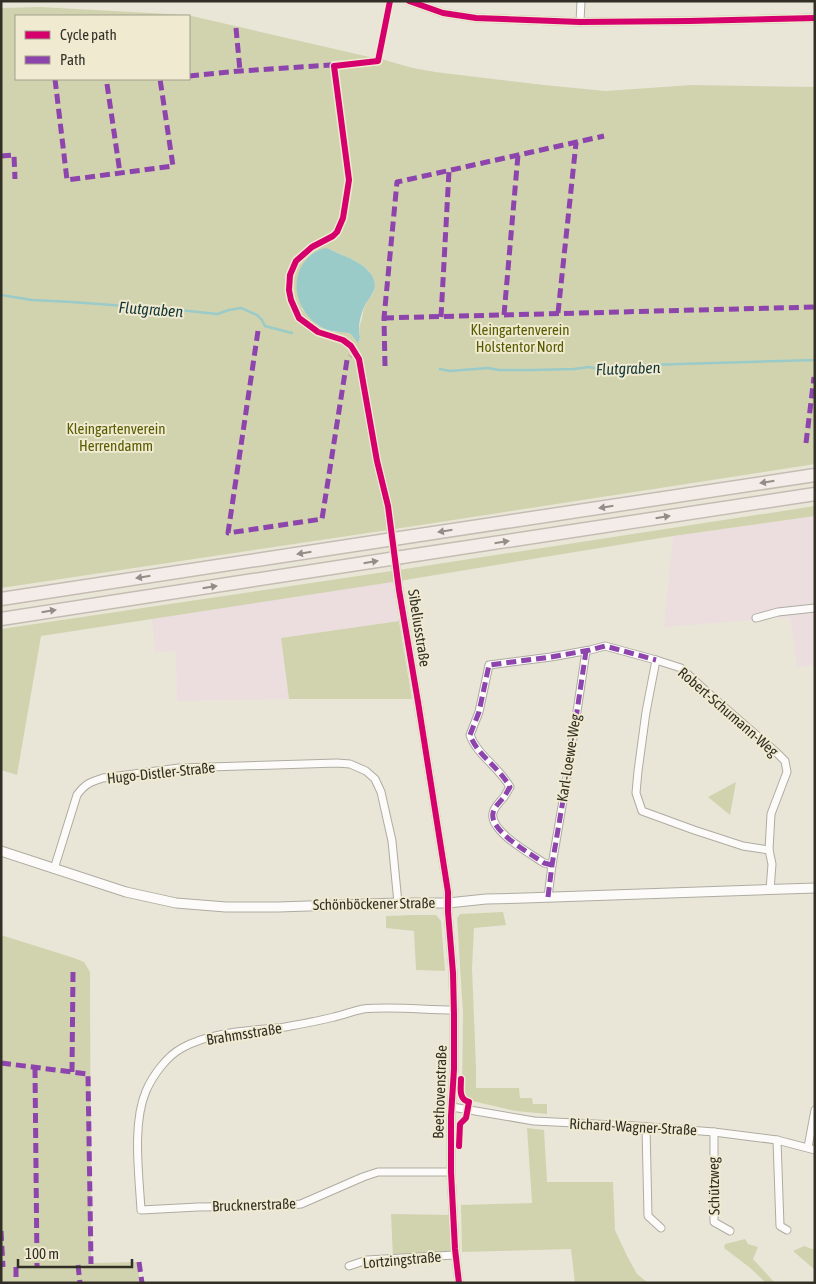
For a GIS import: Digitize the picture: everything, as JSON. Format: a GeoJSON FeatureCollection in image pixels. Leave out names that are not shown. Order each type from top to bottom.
{"type":"FeatureCollection","features":[{"type":"Feature","properties":{"kind":"highway"},"geometry":{"type":"LineString","coordinates":[[1,599],[815,475]]}},
{"type":"Feature","properties":{"kind":"highway"},"geometry":{"type":"LineString","coordinates":[[1,619],[815,494]]}},
{"type":"Feature","properties":{"kind":"main road","name":"Schönböckener Straße"},"geometry":{"type":"LineString","coordinates":[[1,851],[126,892],[173,902],[226,907],[448,902],[486,899],[815,888]]}},
{"type":"Feature","properties":{"kind":"street"},"geometry":{"type":"LineString","coordinates":[[409,1],[443,13],[476,18],[580,22],[815,18]]}},
{"type":"Feature","properties":{"kind":"street"},"geometry":{"type":"LineString","coordinates":[[580,22],[581,1]]}},
{"type":"Feature","properties":{"kind":"street","name":"Sibeliusstraße"},"geometry":{"type":"LineString","coordinates":[[359,359],[377,461],[388,506],[400,596],[448,892],[448,902]]}},
{"type":"Feature","properties":{"kind":"street"},"geometry":{"type":"LineString","coordinates":[[756,618],[778,612],[815,608]]}},
{"type":"Feature","properties":{"kind":"street"},"geometry":{"type":"LineString","coordinates":[[552,865],[544,863],[500,833],[494,824],[492,814],[495,807],[510,787],[505,777],[472,742],[470,734],[479,712],[490,665],[586,651],[605,646],[656,660]]}},
{"type":"Feature","properties":{"kind":"street","name":"Karl-Loewe-Weg"},"geometry":{"type":"LineString","coordinates":[[548,897],[586,651]]}},
{"type":"Feature","properties":{"kind":"street","name":"Robert-Schumann-Weg"},"geometry":{"type":"LineString","coordinates":[[769,850],[743,846],[642,811],[636,793],[638,771],[646,712],[656,660],[681,668],[785,762],[786,772],[771,814],[769,850],[772,864],[770,890]]}},
{"type":"Feature","properties":{"kind":"street","name":"Hugo-Distler-Straße"},"geometry":{"type":"LineString","coordinates":[[54,869],[78,796],[82,788],[90,782],[102,778],[179,768],[350,764],[375,779],[381,792],[392,841],[398,903]]}},
{"type":"Feature","properties":{"kind":"street","name":"Beethovenstraße"},"geometry":{"type":"LineString","coordinates":[[448,902],[454,1010],[451,1172],[455,1255],[459,1283]]}},
{"type":"Feature","properties":{"kind":"street","name":"Brahmsstraße"},"geometry":{"type":"LineString","coordinates":[[141,1210],[138,1155],[139,1110],[146,1090],[153,1078],[181,1048],[211,1036],[301,1024],[360,1010],[387,1008],[454,1010]]}},
{"type":"Feature","properties":{"kind":"street","name":"Richard-Wagner-Straße"},"geometry":{"type":"LineString","coordinates":[[452,1107],[534,1121],[714,1132],[777,1140],[811,1149]]}},
{"type":"Feature","properties":{"kind":"street"},"geometry":{"type":"LineString","coordinates":[[811,1149],[815,1110]]}},
{"type":"Feature","properties":{"kind":"street"},"geometry":{"type":"LineString","coordinates":[[646,1127],[648,1216],[661,1228]]}},
{"type":"Feature","properties":{"kind":"street","name":"Schützweg"},"geometry":{"type":"LineString","coordinates":[[714,1132],[714,1222],[730,1231]]}},
{"type":"Feature","properties":{"kind":"street"},"geometry":{"type":"LineString","coordinates":[[777,1140],[780,1226],[787,1230]]}},
{"type":"Feature","properties":{"kind":"street","name":"Brucknerstraße"},"geometry":{"type":"LineString","coordinates":[[141,1210],[301,1204],[378,1172],[451,1172]]}},
{"type":"Feature","properties":{"kind":"street","name":"Lortzingstraße"},"geometry":{"type":"LineString","coordinates":[[349,1266],[367,1260],[455,1255]]}},
{"type":"Feature","properties":{"kind":"shaded area"},"geometry":{"type":"Polygon","coordinates":[[[815,516],[815,665],[797,667],[790,617],[664,627],[673,536],[815,516]]]}},
{"type":"Feature","properties":{"kind":"shaded area"},"geometry":{"type":"Polygon","coordinates":[[[393,582],[399,621],[281,638],[289,699],[177,701],[176,651],[155,652],[152,618],[393,582]]]}},
{"type":"Feature","properties":{"kind":"green space"},"geometry":{"type":"Polygon","coordinates":[[[40,7],[187,15],[15,15],[15,80],[190,80],[190,16],[374,58],[331,61],[347,172],[350,171],[336,68],[380,63],[381,59],[435,72],[605,91],[692,85],[815,87],[815,464],[1,588],[1,8],[40,7]],[[329,249],[316,251],[302,267],[302,309],[317,325],[328,331],[351,334],[358,342],[360,337],[359,328],[364,309],[373,292],[374,282],[372,275],[367,269],[352,259],[329,249]]]}},
{"type":"Feature","properties":{"kind":"green space"},"geometry":{"type":"Polygon","coordinates":[[[815,506],[815,516],[673,536],[393,582],[41,636],[17,775],[1,770],[1,629],[815,506]]]}},
{"type":"Feature","properties":{"kind":"green space"},"geometry":{"type":"Polygon","coordinates":[[[399,621],[412,699],[289,699],[281,638],[399,621]]]}},
{"type":"Feature","properties":{"kind":"green space"},"geometry":{"type":"Polygon","coordinates":[[[736,782],[730,815],[708,797],[736,782]]]}},
{"type":"Feature","properties":{"kind":"green space"},"geometry":{"type":"Polygon","coordinates":[[[503,912],[506,925],[474,928],[472,968],[476,1088],[519,1088],[520,1098],[532,1098],[533,1104],[547,1104],[547,1114],[516,1111],[468,1100],[463,1097],[462,1093],[463,1013],[457,918],[460,914],[503,912]]]}},
{"type":"Feature","properties":{"kind":"green space"},"geometry":{"type":"Polygon","coordinates":[[[436,915],[441,921],[445,971],[416,970],[414,931],[386,928],[386,916],[436,915]]]}},
{"type":"Feature","properties":{"kind":"green space"},"geometry":{"type":"Polygon","coordinates":[[[1,935],[84,962],[90,972],[91,1263],[137,1262],[140,1283],[1,1283],[1,935]]]}},
{"type":"Feature","properties":{"kind":"green space"},"geometry":{"type":"Polygon","coordinates":[[[527,1128],[544,1130],[547,1182],[613,1182],[615,1230],[637,1274],[648,1283],[575,1283],[571,1249],[462,1252],[461,1205],[532,1203],[527,1128]]]}},
{"type":"Feature","properties":{"kind":"green space"},"geometry":{"type":"Polygon","coordinates":[[[391,1214],[453,1215],[455,1255],[393,1258],[391,1214]]]}},
{"type":"Feature","properties":{"kind":"green space"},"geometry":{"type":"Polygon","coordinates":[[[745,1239],[748,1244],[758,1247],[753,1259],[775,1283],[766,1283],[724,1248],[725,1244],[745,1239]]]}},
{"type":"Feature","properties":{"kind":"green space"},"geometry":{"type":"Polygon","coordinates":[[[804,1246],[815,1250],[815,1270],[793,1251],[804,1246]]]}},
{"type":"Feature","properties":{"kind":"water"},"geometry":{"type":"Polygon","coordinates":[[[325,248],[358,263],[373,277],[375,283],[374,290],[361,315],[358,343],[351,334],[322,328],[310,318],[303,309],[299,299],[297,279],[300,269],[315,252],[325,248]]]}},
{"type":"Feature","properties":{"kind":"waterway","name":"Flutgraben"},"geometry":{"type":"LineString","coordinates":[[1,295],[32,300],[217,314],[241,308],[257,315],[265,326],[292,333]]}},
{"type":"Feature","properties":{"kind":"waterway","name":"Flutgraben"},"geometry":{"type":"LineString","coordinates":[[440,369],[450,371],[488,368],[532,370],[589,367],[599,369],[614,366],[815,360]]}},
{"type":"Feature","properties":{"kind":"marked path"},"geometry":{"type":"LineString","coordinates":[[236,28],[240,71]]}},
{"type":"Feature","properties":{"kind":"marked path"},"geometry":{"type":"LineString","coordinates":[[190,76],[334,66]]}},
{"type":"Feature","properties":{"kind":"marked path"},"geometry":{"type":"LineString","coordinates":[[55,80],[67,180],[173,166],[160,80]]}},
{"type":"Feature","properties":{"kind":"marked path"},"geometry":{"type":"LineString","coordinates":[[107,84],[120,173]]}},
{"type":"Feature","properties":{"kind":"marked path"},"geometry":{"type":"LineString","coordinates":[[385,366],[384,318],[397,182],[604,136]]}},
{"type":"Feature","properties":{"kind":"marked path"},"geometry":{"type":"LineString","coordinates":[[558,313],[576,143]]}},
{"type":"Feature","properties":{"kind":"marked path"},"geometry":{"type":"LineString","coordinates":[[1,156],[14,155],[15,179]]}},
{"type":"Feature","properties":{"kind":"marked path"},"geometry":{"type":"LineString","coordinates":[[504,315],[518,155]]}},
{"type":"Feature","properties":{"kind":"marked path"},"geometry":{"type":"LineString","coordinates":[[441,317],[449,171]]}},
{"type":"Feature","properties":{"kind":"marked path"},"geometry":{"type":"LineString","coordinates":[[384,318],[815,307]]}},
{"type":"Feature","properties":{"kind":"marked path"},"geometry":{"type":"LineString","coordinates":[[258,331],[228,533],[322,519],[347,360],[350,356]]}},
{"type":"Feature","properties":{"kind":"marked path"},"geometry":{"type":"LineString","coordinates":[[806,443],[814,377]]}},
{"type":"Feature","properties":{"kind":"marked path"},"geometry":{"type":"LineString","coordinates":[[552,865],[544,863],[521,848],[497,827],[494,820],[493,813],[510,787],[478,749],[470,735],[479,712],[489,665],[551,657],[605,646],[656,660]]}},
{"type":"Feature","properties":{"kind":"marked path"},"geometry":{"type":"LineString","coordinates":[[548,897],[586,651]]}},
{"type":"Feature","properties":{"kind":"marked path"},"geometry":{"type":"LineString","coordinates":[[72,1072],[73,972]]}},
{"type":"Feature","properties":{"kind":"marked path"},"geometry":{"type":"LineString","coordinates":[[1,1063],[88,1074],[91,1264]]}},
{"type":"Feature","properties":{"kind":"marked path"},"geometry":{"type":"LineString","coordinates":[[35,1068],[37,1266]]}},
{"type":"Feature","properties":{"kind":"marked path"},"geometry":{"type":"LineString","coordinates":[[1,1231],[3,1267]]}},
{"type":"Feature","properties":{"kind":"marked path"},"geometry":{"type":"LineString","coordinates":[[139,1262],[142,1283]]}},
{"type":"Feature","properties":{"kind":"marked path"},"geometry":{"type":"LineString","coordinates":[[78,1265],[80,1283]]}},
{"type":"Feature","properties":{"kind":"marked path"},"geometry":{"type":"LineString","coordinates":[[16,1267],[16,1283]]}},
{"type":"Feature","properties":{"kind":"cycle path"},"geometry":{"type":"LineString","coordinates":[[390,1],[378,61],[334,66],[349,180],[343,218],[337,232],[333,236],[312,247],[296,261],[290,275],[289,290],[299,318],[318,332],[343,340],[351,346],[359,359],[377,461],[388,506],[399,590],[448,892],[454,1014],[451,1172],[455,1249],[459,1283]]}},
{"type":"Feature","properties":{"kind":"cycle path"},"geometry":{"type":"LineString","coordinates":[[409,1],[443,13],[476,18],[580,22],[815,18]]}},
{"type":"Feature","properties":{"kind":"cycle path"},"geometry":{"type":"LineString","coordinates":[[459,1146],[460,1124],[466,1118],[469,1102],[465,1101],[462,1096],[461,1079]]}},
{"type":"Feature","properties":{"kind":"park label","name":"Kleingartenverein Holstentor Nord"},"geometry":{"type":"Point","coordinates":[520,338]}},
{"type":"Feature","properties":{"kind":"park label","name":"Kleingartenverein Herrendamm"},"geometry":{"type":"Point","coordinates":[116,438]}}]}
